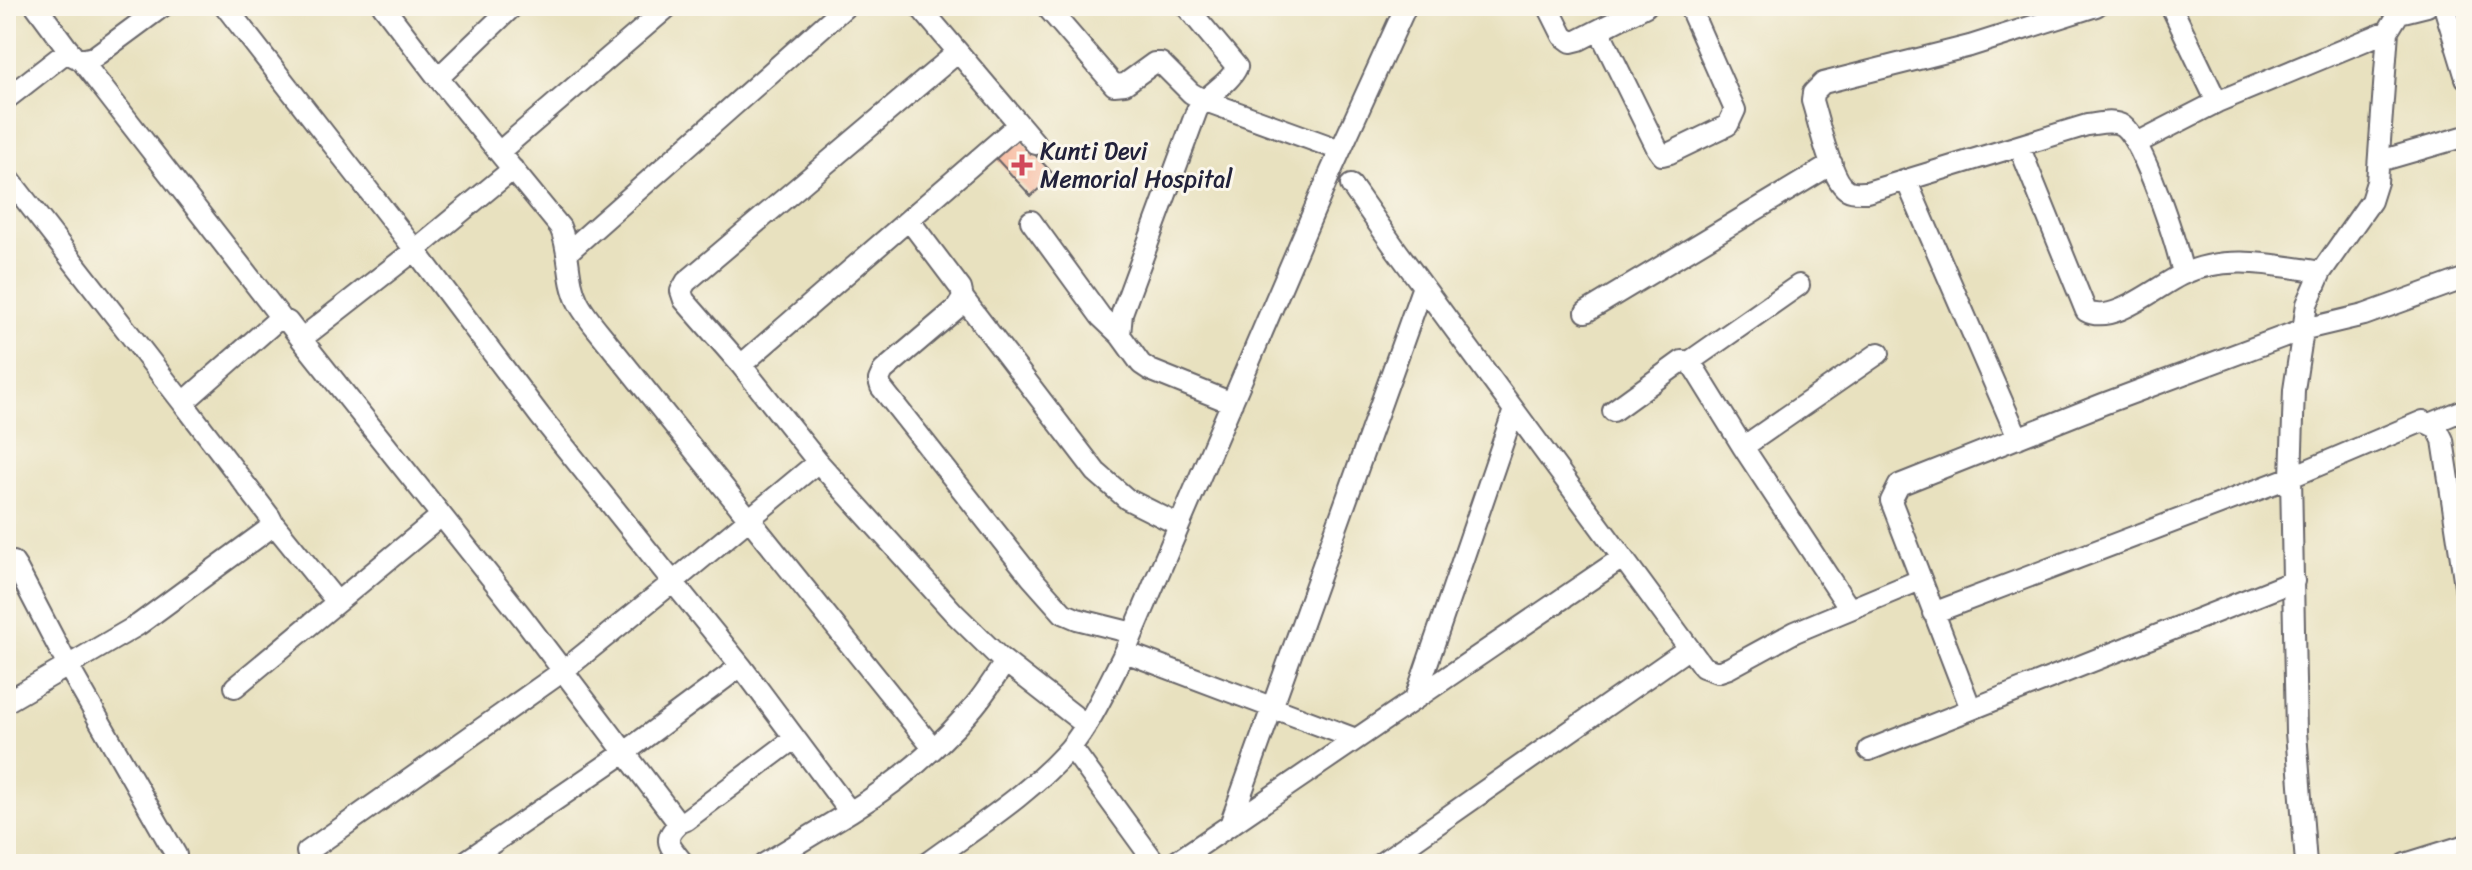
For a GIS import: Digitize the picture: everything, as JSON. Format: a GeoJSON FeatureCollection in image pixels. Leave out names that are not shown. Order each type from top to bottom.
{"type":"FeatureCollection","features":[{"type":"Feature","properties":{"kind":"street"},"geometry":{"type":"LineString","coordinates":[[36,6],[563,671],[676,820],[681,822]]}},
{"type":"Feature","properties":{"kind":"street"},"geometry":{"type":"LineString","coordinates":[[6,99],[75,55],[94,57],[163,6]]}},
{"type":"Feature","properties":{"kind":"street"},"geometry":{"type":"LineString","coordinates":[[225,6],[540,416],[741,666],[850,812]]}},
{"type":"Feature","properties":{"kind":"street"},"geometry":{"type":"LineString","coordinates":[[383,6],[560,227],[566,240],[578,302],[608,343],[933,748]]}},
{"type":"Feature","properties":{"kind":"street"},"geometry":{"type":"LineString","coordinates":[[438,78],[513,6]]}},
{"type":"Feature","properties":{"kind":"street"},"geometry":{"type":"LineString","coordinates":[[499,152],[669,6]]}},
{"type":"Feature","properties":{"kind":"street"},"geometry":{"type":"LineString","coordinates":[[568,252],[846,6]]}},
{"type":"Feature","properties":{"kind":"street"},"geometry":{"type":"LineString","coordinates":[[919,6],[1036,144]]}},
{"type":"Feature","properties":{"kind":"street"},"geometry":{"type":"LineString","coordinates":[[1046,6],[1114,85],[1125,84],[1154,63],[1161,63],[1191,93],[1203,100],[1340,150]]}},
{"type":"Feature","properties":{"kind":"street"},"geometry":{"type":"LineString","coordinates":[[1120,335],[1122,313],[1191,127],[1203,100],[1230,78],[1237,67],[1186,6]]}},
{"type":"Feature","properties":{"kind":"street"},"geometry":{"type":"LineString","coordinates":[[926,864],[1045,774],[1071,747],[1125,652],[1340,150],[1402,15],[1383,6]]}},
{"type":"Feature","properties":{"kind":"street"},"geometry":{"type":"LineString","coordinates":[[1548,6],[1563,36],[1571,42],[1646,6]]}},
{"type":"Feature","properties":{"kind":"street"},"geometry":{"type":"LineString","coordinates":[[1599,30],[1657,148],[1662,155],[1670,153],[1728,125],[1735,110],[1689,6]]}},
{"type":"Feature","properties":{"kind":"street"},"geometry":{"type":"LineString","coordinates":[[2096,6],[1970,46],[1823,83],[1813,93],[1812,101],[1832,164],[1839,182],[1848,190],[1867,192],[2087,125],[2121,125],[2137,143],[2173,238],[2183,274]]}},
{"type":"Feature","properties":{"kind":"street"},"geometry":{"type":"LineString","coordinates":[[2171,6],[2217,102]]}},
{"type":"Feature","properties":{"kind":"street"},"geometry":{"type":"LineString","coordinates":[[2137,143],[2395,17],[2427,6]]}},
{"type":"Feature","properties":{"kind":"street"},"geometry":{"type":"LineString","coordinates":[[2444,6],[2466,78]]}},
{"type":"Feature","properties":{"kind":"street"},"geometry":{"type":"LineString","coordinates":[[2306,864],[2296,732],[2291,477],[2294,390],[2307,304],[2321,272],[2371,201],[2380,161],[2395,17]]}},
{"type":"Feature","properties":{"kind":"street"},"geometry":{"type":"LineString","coordinates":[[958,52],[686,282],[681,291],[684,300],[741,365],[818,462],[954,613],[1005,662],[1086,725]]}},
{"type":"Feature","properties":{"kind":"street"},"geometry":{"type":"LineString","coordinates":[[741,365],[1019,124]]}},
{"type":"Feature","properties":{"kind":"street"},"geometry":{"type":"LineString","coordinates":[[2380,161],[2466,136]]}},
{"type":"Feature","properties":{"kind":"street"},"geometry":{"type":"LineString","coordinates":[[2019,146],[2086,311],[2094,315],[2116,312],[2183,274],[2213,265],[2264,263],[2321,272]]}},
{"type":"Feature","properties":{"kind":"street"},"geometry":{"type":"LineString","coordinates":[[1586,312],[1832,164]]}},
{"type":"Feature","properties":{"kind":"street"},"geometry":{"type":"LineString","coordinates":[[298,335],[305,336],[312,332],[513,169]]}},
{"type":"Feature","properties":{"kind":"street"},"geometry":{"type":"LineString","coordinates":[[6,175],[337,602]]}},
{"type":"Feature","properties":{"kind":"street"},"geometry":{"type":"LineString","coordinates":[[1906,180],[2018,438]]}},
{"type":"Feature","properties":{"kind":"street"},"geometry":{"type":"LineString","coordinates":[[1351,185],[1703,667],[1717,672],[1729,668],[1795,632],[1920,580]]}},
{"type":"Feature","properties":{"kind":"street"},"geometry":{"type":"LineString","coordinates":[[909,220],[961,289],[963,298],[1096,472],[1127,499],[1179,525]]}},
{"type":"Feature","properties":{"kind":"street"},"geometry":{"type":"LineString","coordinates":[[1031,221],[1101,317],[1120,335],[1141,364],[1232,403]]}},
{"type":"Feature","properties":{"kind":"street"},"geometry":{"type":"LineString","coordinates":[[1971,709],[1891,501],[1899,485],[2301,330],[2364,315],[2466,278]]}},
{"type":"Feature","properties":{"kind":"street"},"geometry":{"type":"LineString","coordinates":[[1613,411],[1682,361],[1689,362],[1799,285]]}},
{"type":"Feature","properties":{"kind":"street"},"geometry":{"type":"LineString","coordinates":[[1230,825],[1423,286]]}},
{"type":"Feature","properties":{"kind":"street"},"geometry":{"type":"LineString","coordinates":[[963,298],[956,309],[883,371],[879,380],[881,387],[1063,613],[1133,633]]}},
{"type":"Feature","properties":{"kind":"street"},"geometry":{"type":"LineString","coordinates":[[183,403],[282,319]]}},
{"type":"Feature","properties":{"kind":"street"},"geometry":{"type":"LineString","coordinates":[[1743,447],[1879,353]]}},
{"type":"Feature","properties":{"kind":"street"},"geometry":{"type":"LineString","coordinates":[[1689,362],[1849,608]]}},
{"type":"Feature","properties":{"kind":"street"},"geometry":{"type":"LineString","coordinates":[[2430,424],[2466,409]]}},
{"type":"Feature","properties":{"kind":"street"},"geometry":{"type":"LineString","coordinates":[[1415,699],[1514,410]]}},
{"type":"Feature","properties":{"kind":"street"},"geometry":{"type":"LineString","coordinates":[[1933,613],[2291,477],[2423,421],[2437,428],[2443,440],[2465,581]]}},
{"type":"Feature","properties":{"kind":"street"},"geometry":{"type":"LineString","coordinates":[[307,852],[563,671],[818,462]]}},
{"type":"Feature","properties":{"kind":"street"},"geometry":{"type":"LineString","coordinates":[[235,687],[441,516]]}},
{"type":"Feature","properties":{"kind":"street"},"geometry":{"type":"LineString","coordinates":[[6,702],[138,625],[273,523]]}},
{"type":"Feature","properties":{"kind":"street"},"geometry":{"type":"LineString","coordinates":[[1173,864],[1622,558]]}},
{"type":"Feature","properties":{"kind":"street"},"geometry":{"type":"LineString","coordinates":[[6,562],[13,562],[17,568],[68,666],[176,855]]}},
{"type":"Feature","properties":{"kind":"street"},"geometry":{"type":"LineString","coordinates":[[1869,750],[2294,581]]}},
{"type":"Feature","properties":{"kind":"street"},"geometry":{"type":"LineString","coordinates":[[1380,864],[1689,648]]}},
{"type":"Feature","properties":{"kind":"street"},"geometry":{"type":"LineString","coordinates":[[1125,652],[1356,739]]}},
{"type":"Feature","properties":{"kind":"street"},"geometry":{"type":"LineString","coordinates":[[764,864],[881,793],[971,710],[1005,662]]}},
{"type":"Feature","properties":{"kind":"street"},"geometry":{"type":"LineString","coordinates":[[462,864],[624,753],[741,666]]}},
{"type":"Feature","properties":{"kind":"street"},"geometry":{"type":"LineString","coordinates":[[684,864],[670,846],[670,833],[795,738]]}},
{"type":"Feature","properties":{"kind":"street"},"geometry":{"type":"LineString","coordinates":[[1071,747],[1156,864]]}},
{"type":"Feature","properties":{"kind":"street"},"geometry":{"type":"LineString","coordinates":[[2405,864],[2466,845]]}},
{"type":"Feature","properties":{"kind":"building"},"geometry":{"type":"Polygon","coordinates":[[[1016,134],[1054,175],[1031,196],[993,155],[1016,134]]]}},
{"type":"Feature","properties":{"kind":"place","name":"Kunti Devi Memorial Hospital"},"geometry":{"type":"Point","coordinates":[1022,165]}}]}
